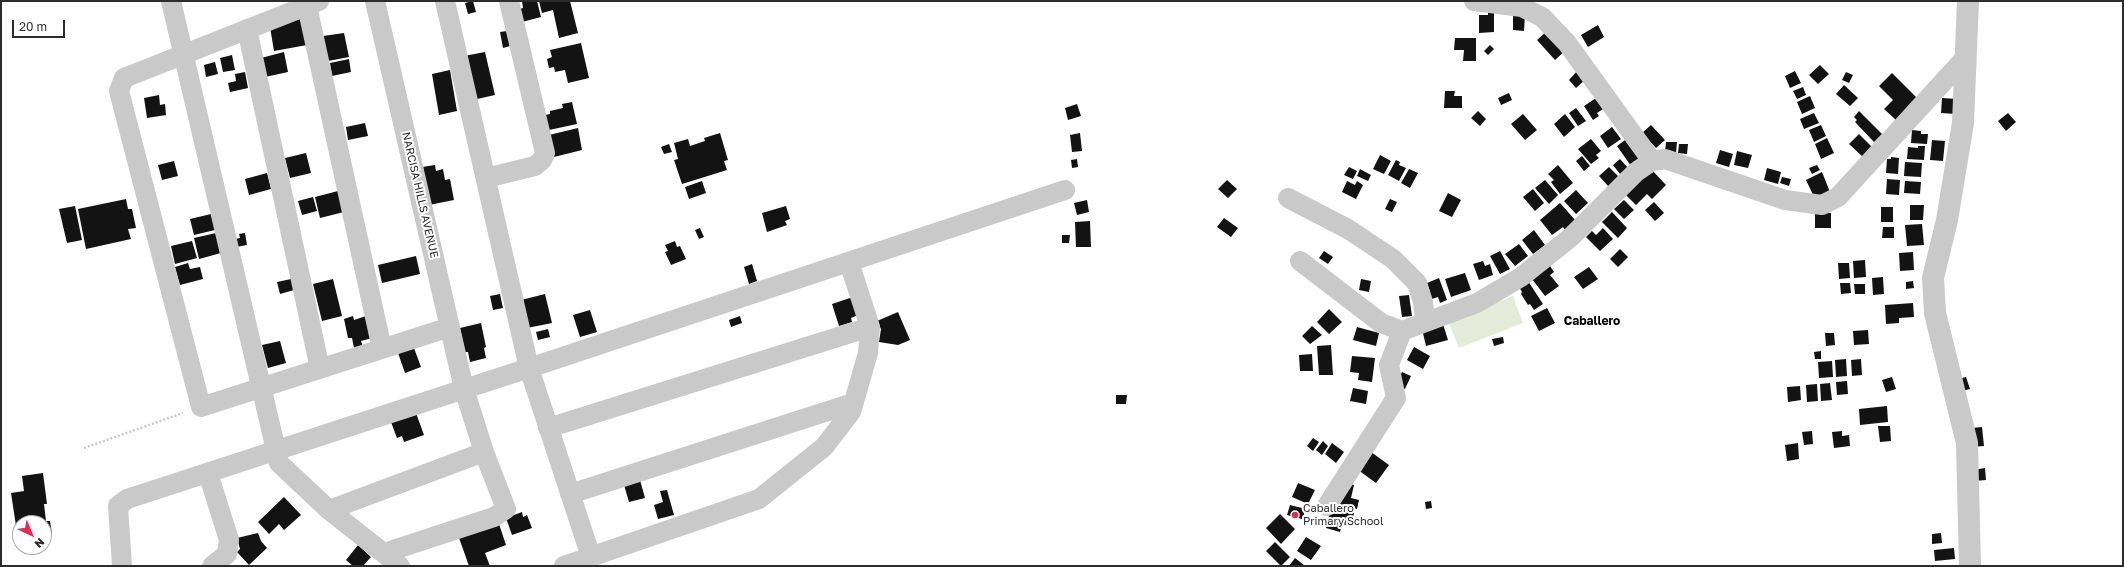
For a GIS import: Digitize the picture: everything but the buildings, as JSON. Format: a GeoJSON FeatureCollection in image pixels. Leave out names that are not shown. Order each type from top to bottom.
{"type":"FeatureCollection","features":[{"type":"Feature","properties":{"kind":"street"},"geometry":{"type":"LineString","coordinates":[[171,1],[182,55],[278,463],[329,510],[400,566]]}},
{"type":"Feature","properties":{"kind":"street","name":"NARCISA HILLS AVENUE"},"geometry":{"type":"LineString","coordinates":[[375,1],[464,389],[484,452],[506,509],[494,517],[384,553]]}},
{"type":"Feature","properties":{"kind":"street"},"geometry":{"type":"LineString","coordinates":[[446,1],[529,368],[591,557]]}},
{"type":"Feature","properties":{"kind":"street"},"geometry":{"type":"LineString","coordinates":[[486,178],[535,166],[542,160],[545,153],[510,1]]}},
{"type":"Feature","properties":{"kind":"street"},"geometry":{"type":"LineString","coordinates":[[1474,1],[1522,7],[1542,17],[1567,43],[1652,161]]}},
{"type":"Feature","properties":{"kind":"street"},"geometry":{"type":"LineString","coordinates":[[1968,1],[1963,123],[1947,220],[1933,278],[1935,313],[1967,444],[1970,566]]}},
{"type":"Feature","properties":{"kind":"street"},"geometry":{"type":"LineString","coordinates":[[382,349],[313,3],[124,78],[119,91],[200,407],[261,388],[382,349],[450,327]]}},
{"type":"Feature","properties":{"kind":"street"},"geometry":{"type":"LineString","coordinates":[[247,29],[320,369]]}},
{"type":"Feature","properties":{"kind":"street"},"geometry":{"type":"LineString","coordinates":[[1300,261],[1381,323],[1402,331],[1425,321],[1477,303],[1521,278],[1571,237],[1636,172],[1652,161],[1665,159],[1785,200],[1822,205],[1838,198],[1966,57]]}},
{"type":"Feature","properties":{"kind":"street"},"geometry":{"type":"LineString","coordinates":[[122,566],[118,506],[127,499],[529,368],[1066,190]]}},
{"type":"Feature","properties":{"kind":"street"},"geometry":{"type":"LineString","coordinates":[[1288,198],[1348,229],[1393,259],[1417,284],[1423,302],[1425,321]]}},
{"type":"Feature","properties":{"kind":"street"},"geometry":{"type":"LineString","coordinates":[[564,566],[759,499],[824,447],[851,412],[868,354],[870,327],[849,262]]}},
{"type":"Feature","properties":{"kind":"street"},"geometry":{"type":"LineString","coordinates":[[548,428],[870,327]]}},
{"type":"Feature","properties":{"kind":"street"},"geometry":{"type":"LineString","coordinates":[[1327,506],[1396,398],[1389,365],[1402,331]]}},
{"type":"Feature","properties":{"kind":"street"},"geometry":{"type":"LineString","coordinates":[[570,494],[853,403]]}},
{"type":"Feature","properties":{"kind":"street"},"geometry":{"type":"LineString","coordinates":[[329,510],[484,452]]}},
{"type":"Feature","properties":{"kind":"street"},"geometry":{"type":"LineString","coordinates":[[208,473],[229,540],[226,554],[212,566]]}},
{"type":"Feature","properties":{"kind":"path"},"geometry":{"type":"LineString","coordinates":[[84,448],[200,407]]}},
{"type":"Feature","properties":{"kind":"green space"},"geometry":{"type":"Polygon","coordinates":[[[1513,296],[1523,323],[1459,348],[1448,321],[1513,296]]]}},
{"type":"Feature","properties":{"kind":"place","name":"Caballero Primary School"},"geometry":{"type":"Point","coordinates":[1295,515]}},
{"type":"Feature","properties":{"kind":"district","name":"Caballero"},"geometry":{"type":"Point","coordinates":[1592,321]}}]}
